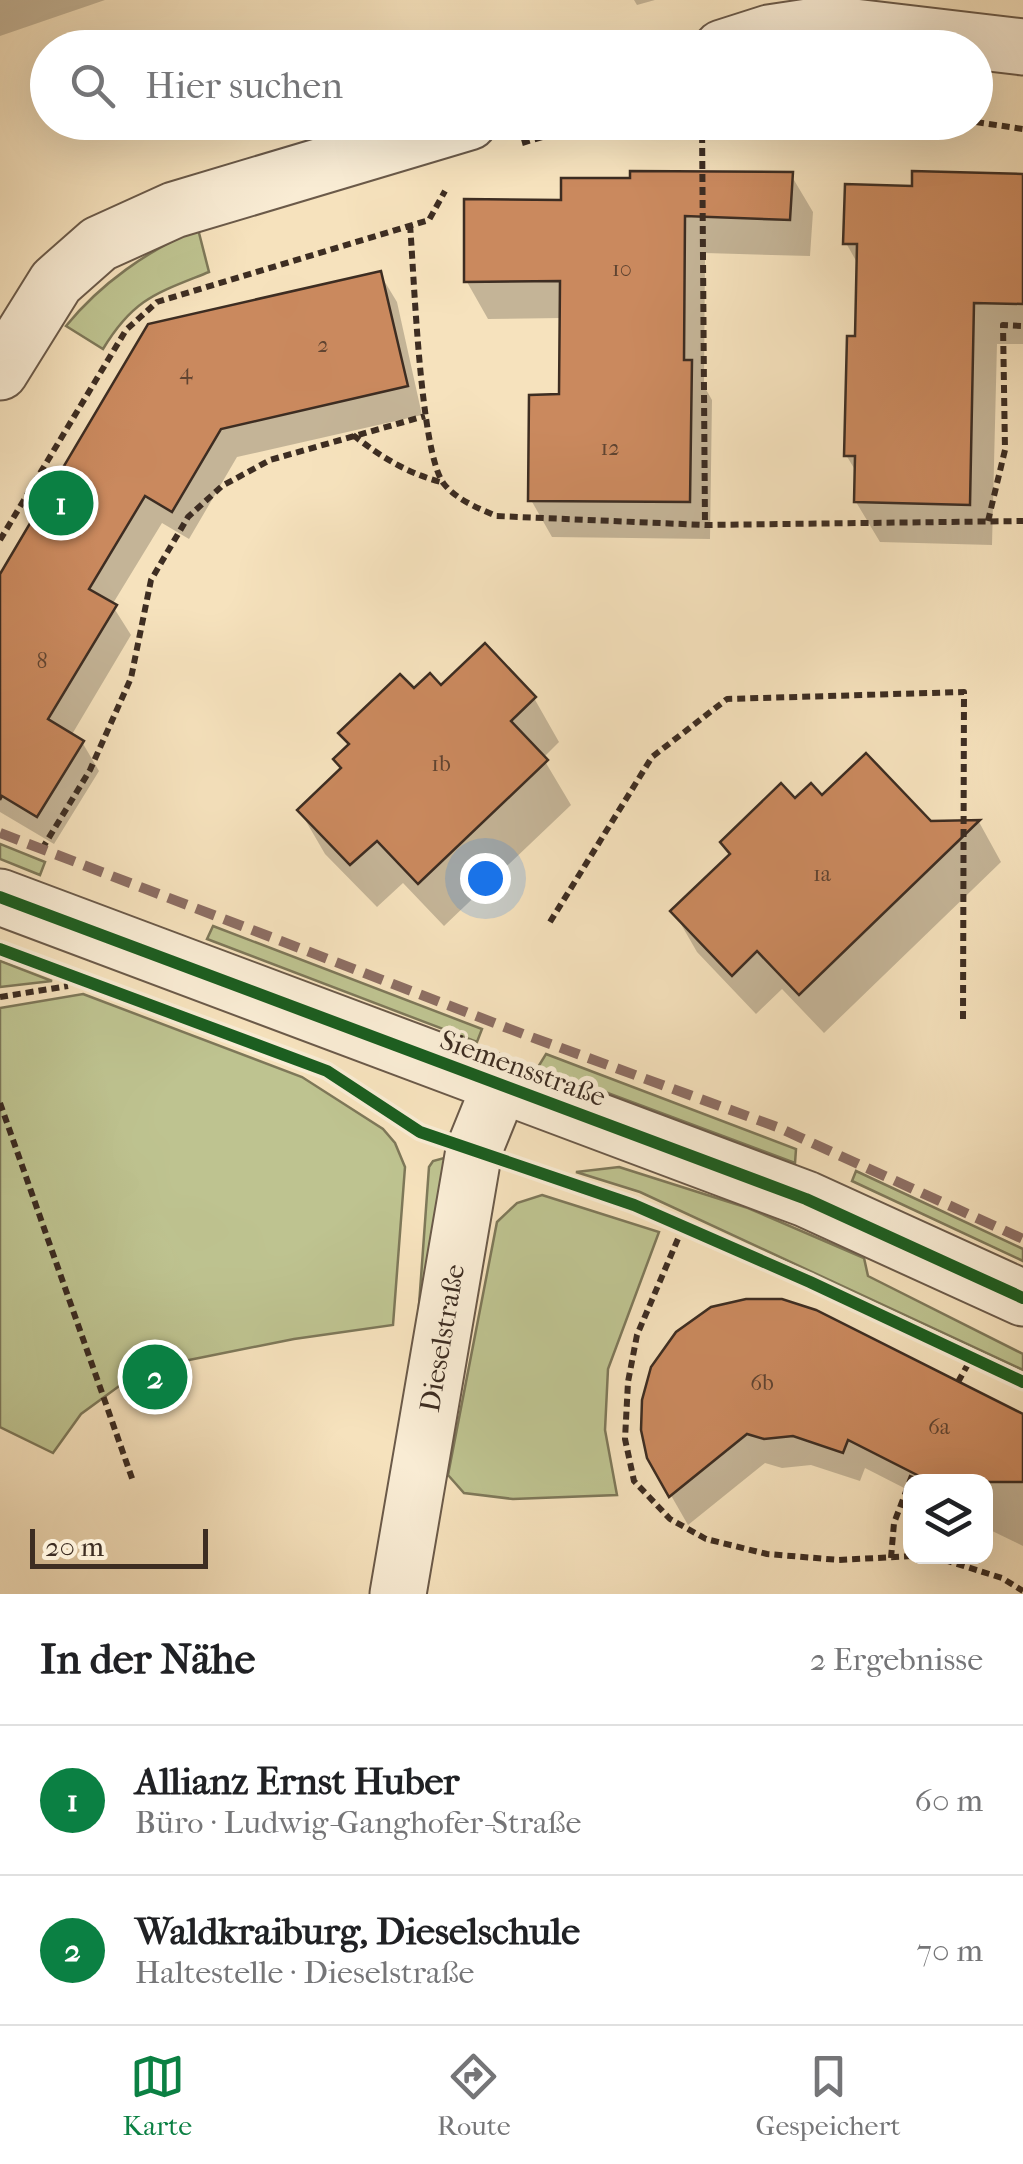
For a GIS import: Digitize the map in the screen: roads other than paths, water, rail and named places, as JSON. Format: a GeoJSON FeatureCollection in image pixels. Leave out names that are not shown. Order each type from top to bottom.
{"type":"FeatureCollection","features":[{"type":"Feature","properties":{"kind":"street"},"geometry":{"type":"LineString","coordinates":[[789,30],[828,24],[877,30]]}},
{"type":"Feature","properties":{"kind":"street"},"geometry":{"type":"LineString","coordinates":[[993,44],[1023,48]]}},
{"type":"Feature","properties":{"kind":"street"},"geometry":{"type":"LineString","coordinates":[[0,372],[56,282],[112,238],[174,210],[409,140]]}},
{"type":"Feature","properties":{"kind":"street","name":"Siemensstraße"},"geometry":{"type":"LineString","coordinates":[[0,897],[806,1198],[1023,1298]]}},
{"type":"Feature","properties":{"kind":"street","name":"Dieselstraße"},"geometry":{"type":"LineString","coordinates":[[398,1594],[474,1150],[500,1086]]}},
{"type":"Feature","properties":{"kind":"place","name":"Allianz Ernst Huber"},"geometry":{"type":"Point","coordinates":[61,503]}},
{"type":"Feature","properties":{"kind":"place","name":"Waldkraiburg, Dieselschule"},"geometry":{"type":"Point","coordinates":[155,1377]}}]}
